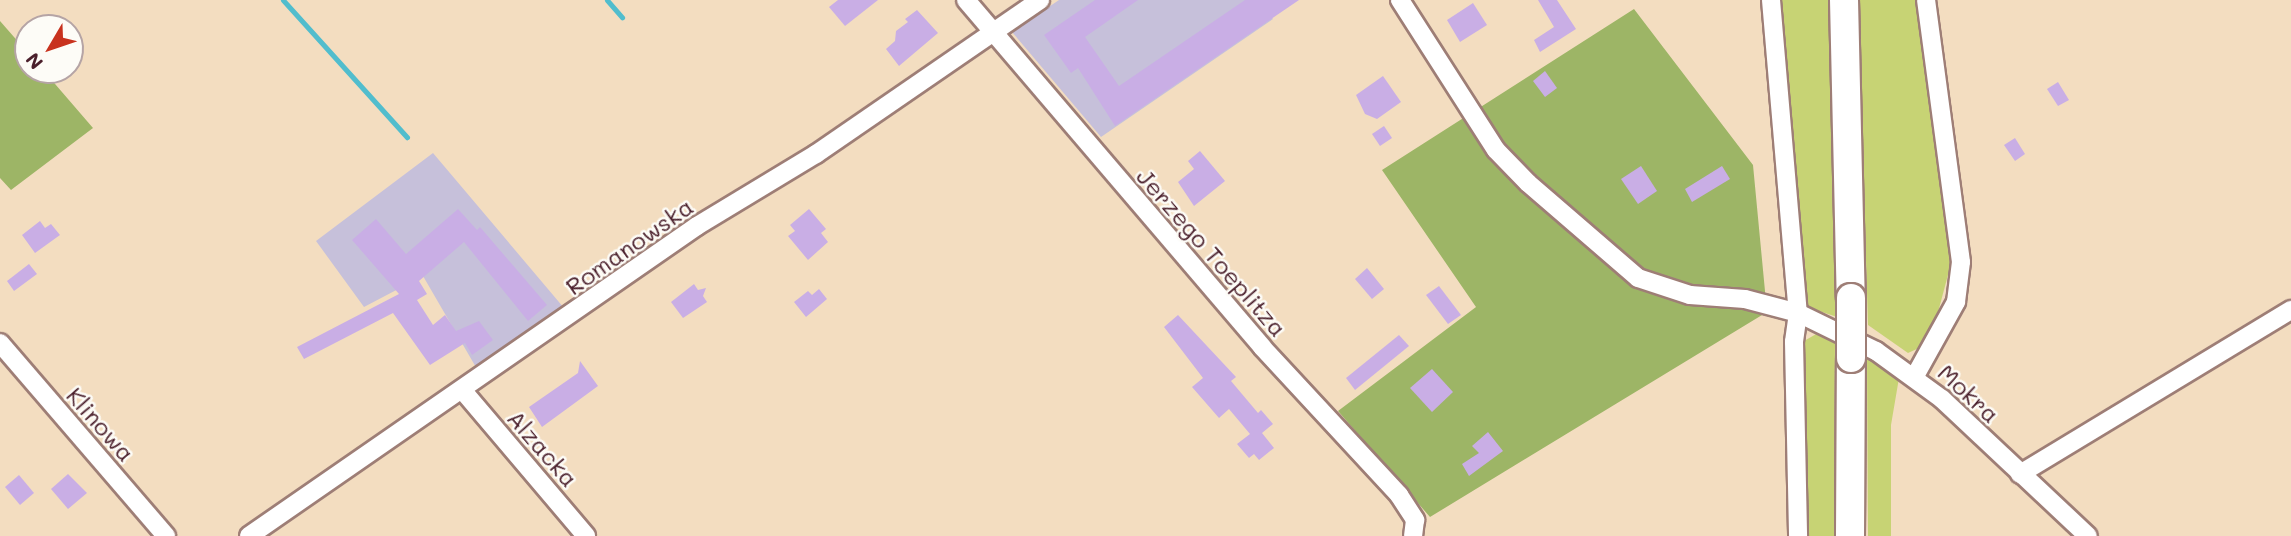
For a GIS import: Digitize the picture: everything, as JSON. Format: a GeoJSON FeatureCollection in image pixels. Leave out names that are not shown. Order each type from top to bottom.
{"type":"FeatureCollection","features":[{"type":"Feature","properties":{"kind":"main road"},"geometry":{"type":"LineString","coordinates":[[1844,0],[1852,298],[1850,536]]}},
{"type":"Feature","properties":{"kind":"street","name":"Jerzego Toeplitza"},"geometry":{"type":"LineString","coordinates":[[966,0],[1262,347],[1399,495],[1415,520],[1413,536]]}},
{"type":"Feature","properties":{"kind":"street","name":"Romanowska"},"geometry":{"type":"LineString","coordinates":[[249,536],[464,392],[697,226],[816,154],[1040,0]]}},
{"type":"Feature","properties":{"kind":"street","name":"Mokra"},"geometry":{"type":"LineString","coordinates":[[1400,0],[1496,150],[1638,278],[1690,295],[1745,299],[1798,313],[1866,345],[1915,376],[2088,536]]}},
{"type":"Feature","properties":{"kind":"street"},"geometry":{"type":"LineString","coordinates":[[1771,0],[1798,313],[1794,342],[1798,536]]}},
{"type":"Feature","properties":{"kind":"street"},"geometry":{"type":"LineString","coordinates":[[1915,376],[1956,302],[1961,262],[1926,0]]}},
{"type":"Feature","properties":{"kind":"street"},"geometry":{"type":"LineString","coordinates":[[2020,474],[2291,310]]}},
{"type":"Feature","properties":{"kind":"street","name":"Klinowa"},"geometry":{"type":"LineString","coordinates":[[0,343],[166,536]]}},
{"type":"Feature","properties":{"kind":"street","name":"Alzacka"},"geometry":{"type":"LineString","coordinates":[[464,392],[586,536]]}},
{"type":"Feature","properties":{"kind":"shaded area"},"geometry":{"type":"Polygon","coordinates":[[[1059,0],[1259,0],[1273,19],[1101,137],[1012,32],[1059,0]]]}},
{"type":"Feature","properties":{"kind":"shaded area"},"geometry":{"type":"Polygon","coordinates":[[[433,153],[564,308],[477,369],[423,276],[364,307],[316,241],[433,153]]]}},
{"type":"Feature","properties":{"kind":"green space"},"geometry":{"type":"Polygon","coordinates":[[[1779,0],[1831,0],[1837,317],[1807,307],[1779,0]]]}},
{"type":"Feature","properties":{"kind":"green space"},"geometry":{"type":"Polygon","coordinates":[[[1858,0],[1917,0],[1952,260],[1937,316],[1919,348],[1908,353],[1868,325],[1858,0]]]}},
{"type":"Feature","properties":{"kind":"green space"},"geometry":{"type":"Polygon","coordinates":[[[1634,9],[1753,165],[1767,312],[1430,517],[1338,411],[1476,307],[1382,170],[1634,9]]]}},
{"type":"Feature","properties":{"kind":"green space"},"geometry":{"type":"Polygon","coordinates":[[[0,21],[14,37],[14,84],[55,84],[93,128],[11,190],[0,178],[0,21]]]}},
{"type":"Feature","properties":{"kind":"green space"},"geometry":{"type":"Polygon","coordinates":[[[1818,333],[1835,342],[1834,536],[1806,536],[1804,341],[1818,333]]]}},
{"type":"Feature","properties":{"kind":"green space"},"geometry":{"type":"Polygon","coordinates":[[[1867,357],[1899,378],[1891,425],[1891,536],[1868,536],[1867,357]]]}},
{"type":"Feature","properties":{"kind":"building"},"geometry":{"type":"Polygon","coordinates":[[[838,0],[878,0],[845,26],[829,7],[838,0]]]}},
{"type":"Feature","properties":{"kind":"building"},"geometry":{"type":"Polygon","coordinates":[[[1095,0],[1138,0],[1085,37],[1119,86],[1245,0],[1299,0],[1115,126],[1078,68],[1071,73],[1044,35],[1095,0]]]}},
{"type":"Feature","properties":{"kind":"building"},"geometry":{"type":"Polygon","coordinates":[[[1538,0],[1557,0],[1576,29],[1540,52],[1534,40],[1554,27],[1538,0]]]}},
{"type":"Feature","properties":{"kind":"building"},"geometry":{"type":"Polygon","coordinates":[[[1473,3],[1487,25],[1460,42],[1447,20],[1473,3]]]}},
{"type":"Feature","properties":{"kind":"building"},"geometry":{"type":"Polygon","coordinates":[[[917,10],[938,33],[899,66],[886,49],[895,41],[896,31],[908,22],[905,19],[917,10]]]}},
{"type":"Feature","properties":{"kind":"building"},"geometry":{"type":"Polygon","coordinates":[[[1545,71],[1557,88],[1545,97],[1533,81],[1545,71]]]}},
{"type":"Feature","properties":{"kind":"building"},"geometry":{"type":"Polygon","coordinates":[[[1383,76],[1401,102],[1377,119],[1365,114],[1356,95],[1383,76]]]}},
{"type":"Feature","properties":{"kind":"building"},"geometry":{"type":"Polygon","coordinates":[[[2058,82],[2069,100],[2058,106],[2047,89],[2058,82]]]}},
{"type":"Feature","properties":{"kind":"building"},"geometry":{"type":"Polygon","coordinates":[[[1384,126],[1392,138],[1380,146],[1372,134],[1384,126]]]}},
{"type":"Feature","properties":{"kind":"building"},"geometry":{"type":"Polygon","coordinates":[[[2015,138],[2025,154],[2015,161],[2004,145],[2015,138]]]}},
{"type":"Feature","properties":{"kind":"building"},"geometry":{"type":"Polygon","coordinates":[[[1200,151],[1225,181],[1194,206],[1178,182],[1194,169],[1188,161],[1200,151]]]}},
{"type":"Feature","properties":{"kind":"building"},"geometry":{"type":"Polygon","coordinates":[[[1641,166],[1657,191],[1638,204],[1621,179],[1641,166]]]}},
{"type":"Feature","properties":{"kind":"building"},"geometry":{"type":"Polygon","coordinates":[[[1722,166],[1730,179],[1692,202],[1685,189],[1722,166]]]}},
{"type":"Feature","properties":{"kind":"building"},"geometry":{"type":"Polygon","coordinates":[[[458,209],[477,230],[480,227],[547,305],[528,321],[464,242],[419,281],[427,294],[417,300],[433,325],[445,315],[456,331],[479,321],[493,340],[472,355],[465,343],[430,365],[393,313],[304,359],[297,347],[399,294],[352,240],[376,219],[406,254],[458,209]]]}},
{"type":"Feature","properties":{"kind":"building"},"geometry":{"type":"Polygon","coordinates":[[[809,209],[826,229],[821,233],[828,242],[808,260],[788,236],[795,231],[790,225],[809,209]]]}},
{"type":"Feature","properties":{"kind":"building"},"geometry":{"type":"Polygon","coordinates":[[[40,221],[45,228],[51,224],[60,235],[35,253],[22,235],[40,221]]]}},
{"type":"Feature","properties":{"kind":"building"},"geometry":{"type":"Polygon","coordinates":[[[29,264],[37,274],[14,291],[7,281],[29,264]]]}},
{"type":"Feature","properties":{"kind":"building"},"geometry":{"type":"Polygon","coordinates":[[[1367,268],[1384,289],[1372,299],[1355,279],[1367,268]]]}},
{"type":"Feature","properties":{"kind":"building"},"geometry":{"type":"Polygon","coordinates":[[[694,284],[698,290],[706,288],[703,296],[707,302],[683,318],[671,302],[694,284]]]}},
{"type":"Feature","properties":{"kind":"building"},"geometry":{"type":"Polygon","coordinates":[[[1439,286],[1461,315],[1448,324],[1426,295],[1439,286]]]}},
{"type":"Feature","properties":{"kind":"building"},"geometry":{"type":"Polygon","coordinates":[[[819,289],[827,299],[806,317],[794,302],[808,291],[812,295],[819,289]]]}},
{"type":"Feature","properties":{"kind":"building"},"geometry":{"type":"Polygon","coordinates":[[[1178,315],[1236,377],[1231,381],[1258,413],[1261,410],[1273,424],[1262,433],[1274,448],[1259,460],[1254,454],[1249,458],[1237,444],[1250,434],[1229,409],[1219,418],[1192,387],[1203,378],[1164,327],[1178,315]]]}},
{"type":"Feature","properties":{"kind":"building"},"geometry":{"type":"Polygon","coordinates":[[[1399,335],[1409,346],[1355,390],[1346,378],[1399,335]]]}},
{"type":"Feature","properties":{"kind":"building"},"geometry":{"type":"Polygon","coordinates":[[[580,361],[598,386],[542,427],[529,407],[578,373],[580,361]]]}},
{"type":"Feature","properties":{"kind":"building"},"geometry":{"type":"Polygon","coordinates":[[[1432,369],[1453,392],[1432,412],[1410,388],[1432,369]]]}},
{"type":"Feature","properties":{"kind":"building"},"geometry":{"type":"Polygon","coordinates":[[[1488,432],[1503,451],[1469,476],[1462,464],[1479,453],[1472,446],[1488,432]]]}},
{"type":"Feature","properties":{"kind":"building"},"geometry":{"type":"Polygon","coordinates":[[[68,474],[87,493],[68,509],[51,489],[68,474]]]}},
{"type":"Feature","properties":{"kind":"building"},"geometry":{"type":"Polygon","coordinates":[[[19,475],[34,493],[20,505],[5,487],[19,475]]]}},
{"type":"Feature","properties":{"kind":"waterway"},"geometry":{"type":"LineString","coordinates":[[283,0],[407,137]]}},
{"type":"Feature","properties":{"kind":"waterway"},"geometry":{"type":"LineString","coordinates":[[607,0],[622,17]]}}]}
